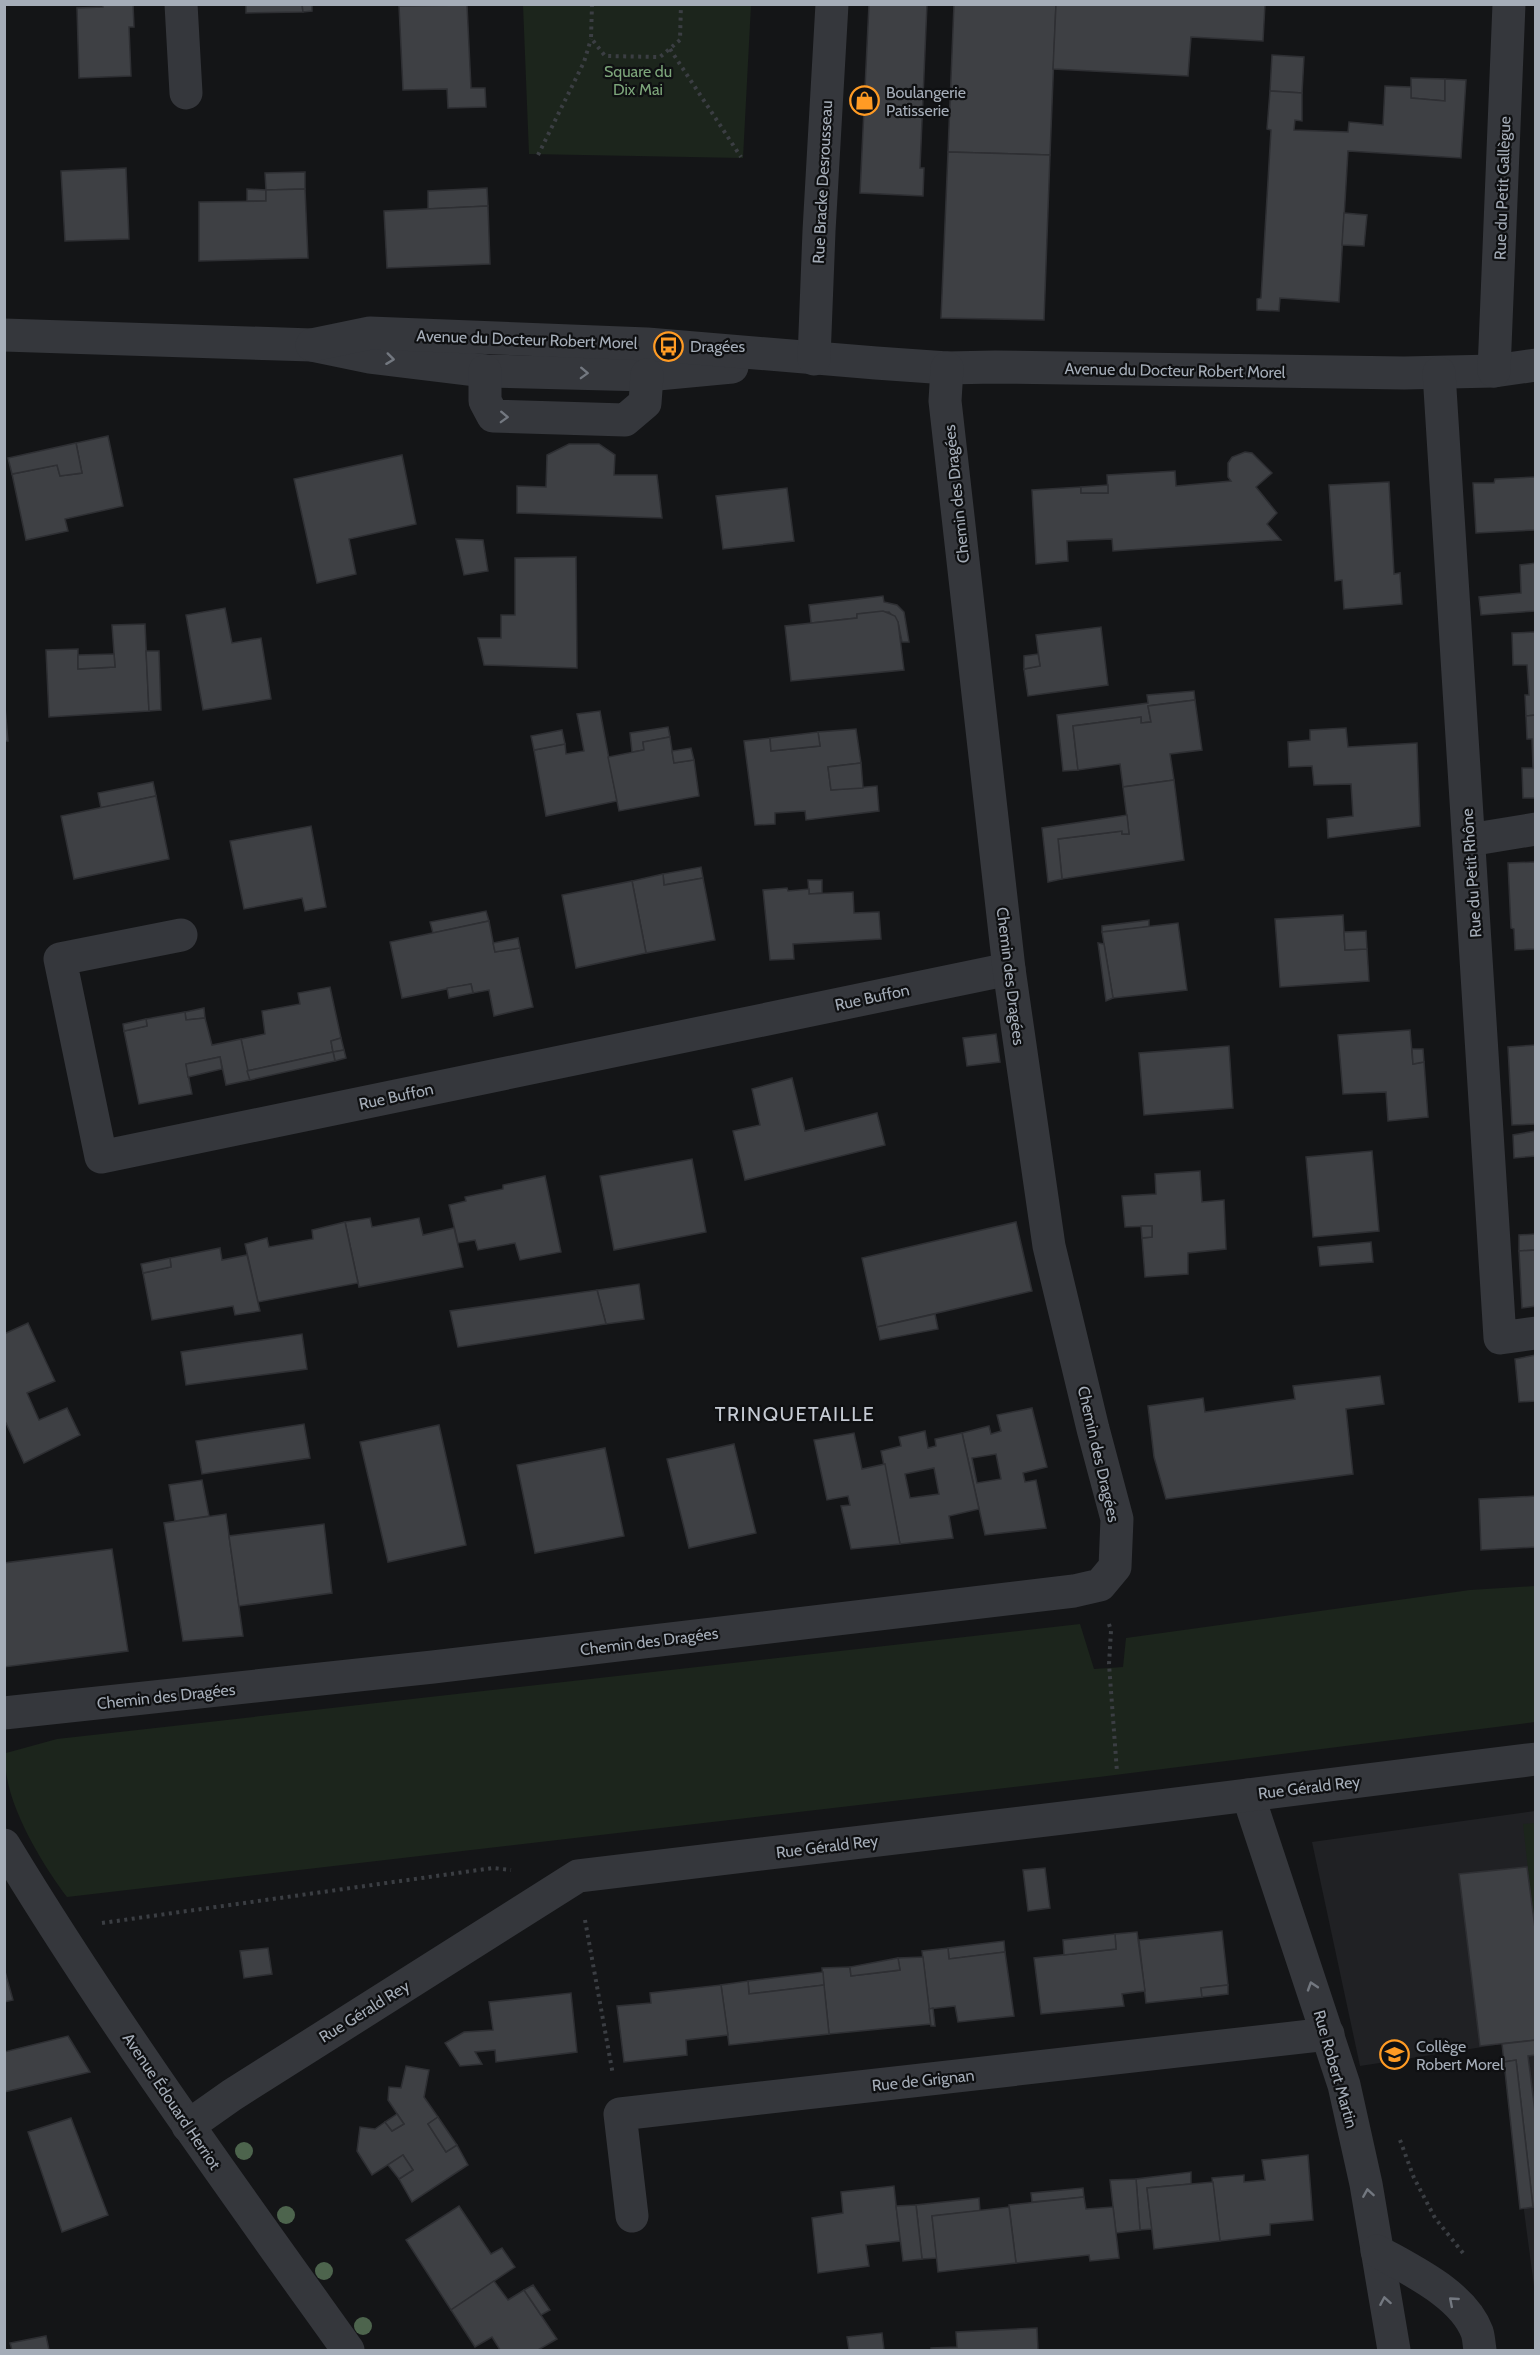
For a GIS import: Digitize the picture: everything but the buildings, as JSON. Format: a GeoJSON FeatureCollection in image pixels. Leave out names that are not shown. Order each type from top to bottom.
{"type":"FeatureCollection","features":[{"type":"Feature","properties":{"kind":"street"},"geometry":{"type":"LineString","coordinates":[[181,4],[186,93]]}},
{"type":"Feature","properties":{"kind":"street","name":"Rue Bracke Desrousseau"},"geometry":{"type":"LineString","coordinates":[[814,359],[832,4]]}},
{"type":"Feature","properties":{"kind":"street","name":"Rue du Petit Gallègue"},"geometry":{"type":"LineString","coordinates":[[1494,371],[1509,4]]}},
{"type":"Feature","properties":{"kind":"street","name":"Avenue du Docteur Robert Morel"},"geometry":{"type":"LineString","coordinates":[[312,345],[370,333],[647,344],[947,368],[1438,373],[1494,371],[1536,365]]}},
{"type":"Feature","properties":{"kind":"street","name":"Avenue du Docteur Robert Morel"},"geometry":{"type":"LineString","coordinates":[[4,335],[312,345],[370,357],[485,371],[647,375],[814,359]]}},
{"type":"Feature","properties":{"kind":"street","name":"Chemin des Dragées"},"geometry":{"type":"LineString","coordinates":[[4,1713],[457,1664],[1074,1591],[1100,1585],[1115,1567],[1117,1519],[1048,1246],[1010,969],[945,401],[947,368]]}},
{"type":"Feature","properties":{"kind":"street"},"geometry":{"type":"LineString","coordinates":[[485,371],[484,401],[493,417],[625,420],[645,403],[647,375]]}},
{"type":"Feature","properties":{"kind":"street","name":"Rue du Petit Rhône"},"geometry":{"type":"LineString","coordinates":[[1438,373],[1500,1338],[1536,1332]]}},
{"type":"Feature","properties":{"kind":"street"},"geometry":{"type":"LineString","coordinates":[[1469,840],[1536,829]]}},
{"type":"Feature","properties":{"kind":"street","name":"Rue Buffon"},"geometry":{"type":"LineString","coordinates":[[181,935],[60,959],[101,1157],[1010,969]]}},
{"type":"Feature","properties":{"kind":"street","name":"Rue Gérald Rey"},"geometry":{"type":"LineString","coordinates":[[188,2126],[232,2095],[578,1876],[1536,1759]]}},
{"type":"Feature","properties":{"kind":"street","name":"Rue Robert Martin"},"geometry":{"type":"LineString","coordinates":[[1248,1795],[1344,2085],[1366,2184],[1394,2350]]}},
{"type":"Feature","properties":{"kind":"street","name":"Avenue Édouard Herriot"},"geometry":{"type":"LineString","coordinates":[[4,1845],[57,1931],[188,2126],[348,2350]]}},
{"type":"Feature","properties":{"kind":"street","name":"Rue de Grignan"},"geometry":{"type":"LineString","coordinates":[[620,2114],[1328,2034]]}},
{"type":"Feature","properties":{"kind":"street"},"geometry":{"type":"LineString","coordinates":[[620,2114],[632,2216]]}},
{"type":"Feature","properties":{"kind":"street"},"geometry":{"type":"LineString","coordinates":[[1377,2251],[1435,2285],[1464,2310],[1477,2332],[1480,2350]]}},
{"type":"Feature","properties":{"kind":"path"},"geometry":{"type":"LineString","coordinates":[[538,155],[584,62],[591,38],[592,4]]}},
{"type":"Feature","properties":{"kind":"path"},"geometry":{"type":"LineString","coordinates":[[591,38],[605,56],[660,57],[680,40],[681,4]]}},
{"type":"Feature","properties":{"kind":"path"},"geometry":{"type":"LineString","coordinates":[[670,49],[741,157]]}},
{"type":"Feature","properties":{"kind":"path"},"geometry":{"type":"LineString","coordinates":[[1100,1585],[1111,1631],[1108,1664],[1117,1775]]}},
{"type":"Feature","properties":{"kind":"path"},"geometry":{"type":"LineString","coordinates":[[57,1931],[139,1916],[493,1868],[514,1870]]}},
{"type":"Feature","properties":{"kind":"path"},"geometry":{"type":"LineString","coordinates":[[578,1876],[620,2114]]}},
{"type":"Feature","properties":{"kind":"path"},"geometry":{"type":"LineString","coordinates":[[1399,2136],[1414,2178],[1435,2218],[1465,2255]]}},
{"type":"Feature","properties":{"kind":"shaded area","name":"Collège Robert Morel"},"geometry":{"type":"Polygon","coordinates":[[[1535,1811],[1535,2294],[1502,2044],[1360,2066],[1312,1842],[1535,1811]]]}},
{"type":"Feature","properties":{"kind":"green space","name":"Square du Dix Mai"},"geometry":{"type":"Polygon","coordinates":[[[523,5],[751,5],[743,158],[529,154],[523,5]]]}},
{"type":"Feature","properties":{"kind":"green space"},"geometry":{"type":"Polygon","coordinates":[[[1535,1586],[1535,1722],[1099,1777],[67,1897],[46,1867],[25,1829],[9,1789],[6,1770],[6,1753],[57,1739],[1080,1624],[1094,1669],[1123,1667],[1126,1638],[1470,1590],[1535,1586]]]}},
{"type":"Feature","properties":{"kind":"green space"},"geometry":{"type":"Polygon","coordinates":[[[1535,1823],[1535,1933],[1523,1824],[1535,1823]]]}},
{"type":"Feature","properties":{"kind":"place","name":"Boulangerie Patisserie"},"geometry":{"type":"Point","coordinates":[865,101]}},
{"type":"Feature","properties":{"kind":"place","name":"Dragées"},"geometry":{"type":"Point","coordinates":[669,346]}},
{"type":"Feature","properties":{"kind":"place","name":"Collège Robert Morel"},"geometry":{"type":"Point","coordinates":[1395,2055]}},
{"type":"Feature","properties":{"kind":"district","name":"TRINQUETAILLE"},"geometry":{"type":"Point","coordinates":[795,1414]}}]}
